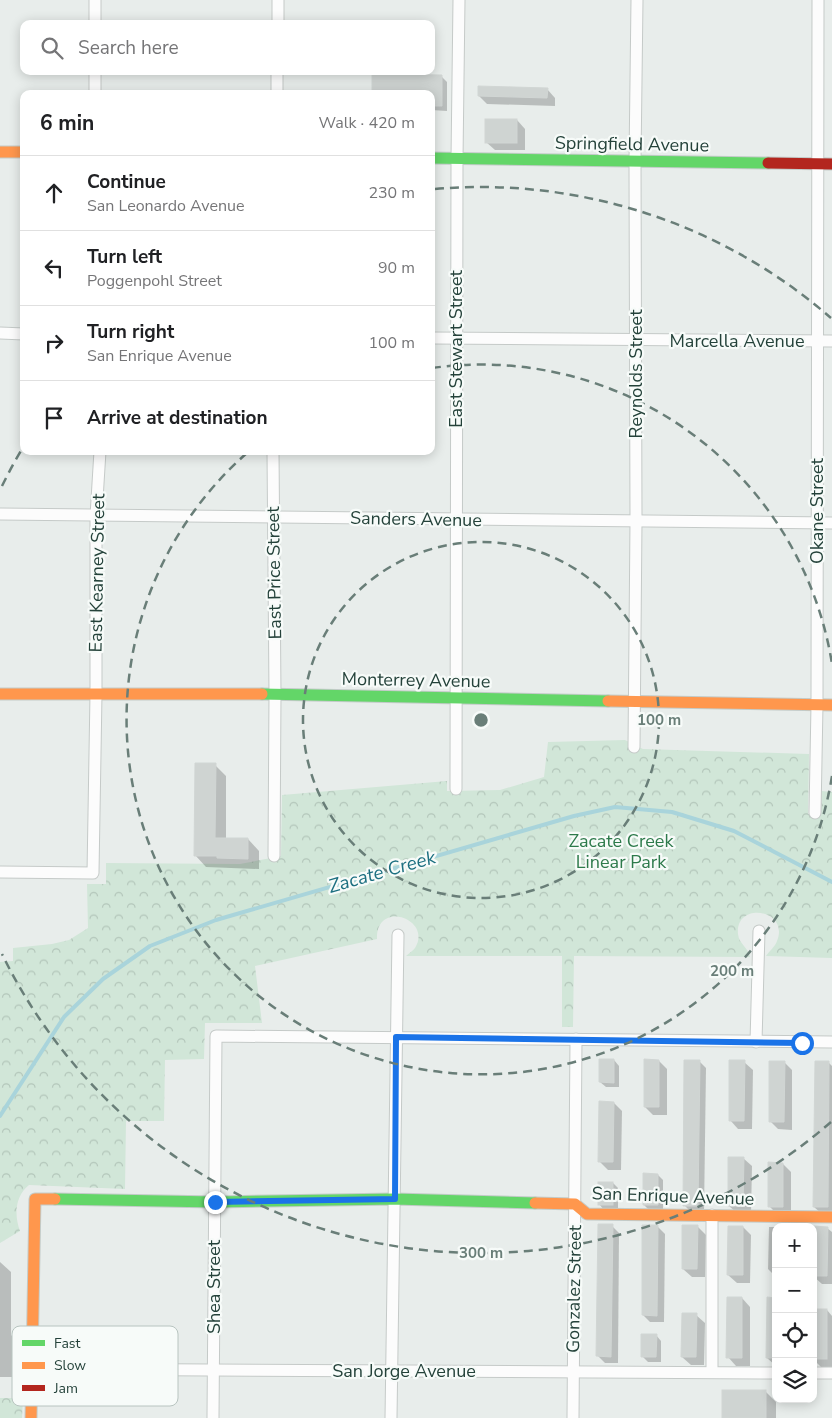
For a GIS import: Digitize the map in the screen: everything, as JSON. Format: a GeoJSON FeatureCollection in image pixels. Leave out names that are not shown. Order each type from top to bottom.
{"type":"FeatureCollection","features":[{"type":"Feature","properties":{"kind":"street"},"geometry":{"type":"LineString","coordinates":[[95,0],[95,20]]}},
{"type":"Feature","properties":{"kind":"street"},"geometry":{"type":"LineString","coordinates":[[278,0],[278,20]]}},
{"type":"Feature","properties":{"kind":"street","name":"East Stewart Street"},"geometry":{"type":"LineString","coordinates":[[456,789],[456,338],[459,0]]}},
{"type":"Feature","properties":{"kind":"street","name":"Reynolds Street"},"geometry":{"type":"LineString","coordinates":[[634,747],[636,521],[635,161],[638,0]]}},
{"type":"Feature","properties":{"kind":"street","name":"Okane Street"},"geometry":{"type":"LineString","coordinates":[[815,813],[817,704],[818,0]]}},
{"type":"Feature","properties":{"kind":"street"},"geometry":{"type":"LineString","coordinates":[[95,75],[95,90]]}},
{"type":"Feature","properties":{"kind":"street"},"geometry":{"type":"LineString","coordinates":[[277,75],[277,90]]}},
{"type":"Feature","properties":{"kind":"street"},"geometry":{"type":"LineString","coordinates":[[0,152],[20,152]]}},
{"type":"Feature","properties":{"kind":"street","name":"Springfield Avenue"},"geometry":{"type":"LineString","coordinates":[[435,158],[832,164]]}},
{"type":"Feature","properties":{"kind":"street"},"geometry":{"type":"LineString","coordinates":[[0,333],[20,334]]}},
{"type":"Feature","properties":{"kind":"street","name":"Marcella Avenue"},"geometry":{"type":"LineString","coordinates":[[435,338],[832,341]]}},
{"type":"Feature","properties":{"kind":"street","name":"East Kearney Street"},"geometry":{"type":"LineString","coordinates":[[0,872],[93,874],[96,516],[100,455]]}},
{"type":"Feature","properties":{"kind":"street","name":"East Price Street"},"geometry":{"type":"LineString","coordinates":[[273,455],[274,856]]}},
{"type":"Feature","properties":{"kind":"street","name":"Sanders Avenue"},"geometry":{"type":"LineString","coordinates":[[0,514],[832,523]]}},
{"type":"Feature","properties":{"kind":"street","name":"Monterrey Avenue"},"geometry":{"type":"LineString","coordinates":[[0,694],[275,694],[832,705]]}},
{"type":"Feature","properties":{"kind":"street"},"geometry":{"type":"LineString","coordinates":[[756,1042],[759,931]]}},
{"type":"Feature","properties":{"kind":"street"},"geometry":{"type":"LineString","coordinates":[[391,1418],[398,935]]}},
{"type":"Feature","properties":{"kind":"street","name":"Shea Street"},"geometry":{"type":"LineString","coordinates":[[213,1418],[216,1036],[396,1037]]}},
{"type":"Feature","properties":{"kind":"street"},"geometry":{"type":"LineString","coordinates":[[396,1037],[832,1042]]}},
{"type":"Feature","properties":{"kind":"street","name":"Gonzalez Street"},"geometry":{"type":"LineString","coordinates":[[573,1418],[576,1039]]}},
{"type":"Feature","properties":{"kind":"street","name":"San Enrique Avenue"},"geometry":{"type":"LineString","coordinates":[[33,1326],[35,1198],[215,1202],[395,1199],[575,1204],[587,1214],[832,1216]]}},
{"type":"Feature","properties":{"kind":"street"},"geometry":{"type":"LineString","coordinates":[[712,1215],[712,1372]]}},
{"type":"Feature","properties":{"kind":"street","name":"San Jorge Avenue"},"geometry":{"type":"LineString","coordinates":[[178,1370],[772,1373]]}},
{"type":"Feature","properties":{"kind":"street"},"geometry":{"type":"LineString","coordinates":[[817,1373],[832,1374]]}},
{"type":"Feature","properties":{"kind":"green space","name":"Zacate Creek Linear Park"},"geometry":{"type":"Polygon","coordinates":[[[625,740],[643,749],[809,754],[808,814],[821,815],[822,791],[832,792],[832,958],[766,956],[777,941],[779,930],[776,922],[770,916],[761,913],[752,913],[739,924],[739,937],[750,957],[574,956],[573,1027],[562,1027],[562,956],[406,956],[415,948],[418,938],[417,929],[411,922],[402,918],[393,917],[385,919],[379,927],[377,939],[255,966],[262,1023],[205,1023],[204,1059],[165,1060],[164,1121],[126,1121],[125,1189],[29,1185],[24,1189],[18,1200],[17,1219],[20,1231],[0,1243],[0,962],[13,961],[13,948],[52,944],[69,940],[88,928],[87,884],[106,884],[106,863],[240,864],[281,856],[282,795],[447,781],[447,791],[500,790],[544,777],[548,742],[625,740]]]}},
{"type":"Feature","properties":{"kind":"green space"},"geometry":{"type":"Polygon","coordinates":[[[0,1398],[12,1398],[12,1406],[23,1406],[22,1418],[0,1418],[0,1398]]]}},
{"type":"Feature","properties":{"kind":"building"},"geometry":{"type":"Polygon","coordinates":[[[372,75],[442,75],[442,106],[435,106],[435,90],[372,90],[372,75]]]}},
{"type":"Feature","properties":{"kind":"building"},"geometry":{"type":"Polygon","coordinates":[[[478,86],[548,88],[547,98],[478,96],[478,86]]]}},
{"type":"Feature","properties":{"kind":"building"},"geometry":{"type":"Polygon","coordinates":[[[485,119],[517,119],[517,143],[485,143],[485,119]]]}},
{"type":"Feature","properties":{"kind":"building"},"geometry":{"type":"Polygon","coordinates":[[[195,763],[216,763],[215,838],[248,838],[248,859],[194,856],[195,763]]]}},
{"type":"Feature","properties":{"kind":"building"},"geometry":{"type":"Polygon","coordinates":[[[599,1059],[614,1059],[614,1083],[599,1082],[599,1059]]]}},
{"type":"Feature","properties":{"kind":"building"},"geometry":{"type":"Polygon","coordinates":[[[644,1059],[659,1060],[659,1107],[644,1107],[644,1059]]]}},
{"type":"Feature","properties":{"kind":"building"},"geometry":{"type":"Polygon","coordinates":[[[684,1060],[700,1060],[698,1206],[683,1206],[684,1060]]]}},
{"type":"Feature","properties":{"kind":"building"},"geometry":{"type":"Polygon","coordinates":[[[729,1060],[745,1060],[744,1121],[729,1121],[729,1060]]]}},
{"type":"Feature","properties":{"kind":"building"},"geometry":{"type":"Polygon","coordinates":[[[769,1061],[785,1061],[784,1122],[769,1122],[769,1061]]]}},
{"type":"Feature","properties":{"kind":"building"},"geometry":{"type":"Polygon","coordinates":[[[815,1061],[829,1061],[828,1207],[813,1207],[815,1061]]]}},
{"type":"Feature","properties":{"kind":"building"},"geometry":{"type":"Polygon","coordinates":[[[599,1101],[614,1102],[613,1162],[598,1162],[599,1101]]]}},
{"type":"Feature","properties":{"kind":"building"},"geometry":{"type":"Polygon","coordinates":[[[728,1157],[744,1157],[743,1206],[728,1206],[728,1157]]]}},
{"type":"Feature","properties":{"kind":"building"},"geometry":{"type":"Polygon","coordinates":[[[768,1162],[783,1163],[783,1207],[768,1207],[768,1162]]]}},
{"type":"Feature","properties":{"kind":"building"},"geometry":{"type":"Polygon","coordinates":[[[643,1173],[658,1174],[658,1205],[643,1205],[643,1173]]]}},
{"type":"Feature","properties":{"kind":"building"},"geometry":{"type":"Polygon","coordinates":[[[598,1182],[613,1182],[613,1205],[598,1205],[598,1182]]]}},
{"type":"Feature","properties":{"kind":"building"},"geometry":{"type":"Polygon","coordinates":[[[598,1224],[613,1224],[611,1357],[596,1356],[598,1224]]]}},
{"type":"Feature","properties":{"kind":"building"},"geometry":{"type":"Polygon","coordinates":[[[642,1225],[658,1225],[657,1316],[642,1315],[642,1225]]]}},
{"type":"Feature","properties":{"kind":"building"},"geometry":{"type":"Polygon","coordinates":[[[682,1225],[698,1225],[697,1269],[682,1269],[682,1225]]]}},
{"type":"Feature","properties":{"kind":"building"},"geometry":{"type":"Polygon","coordinates":[[[728,1226],[743,1226],[743,1275],[727,1275],[728,1226]]]}},
{"type":"Feature","properties":{"kind":"building"},"geometry":{"type":"Polygon","coordinates":[[[817,1226],[828,1227],[827,1276],[817,1276],[817,1226]]]}},
{"type":"Feature","properties":{"kind":"building"},"geometry":{"type":"Polygon","coordinates":[[[727,1297],[742,1297],[742,1358],[726,1358],[727,1297]]]}},
{"type":"Feature","properties":{"kind":"building"},"geometry":{"type":"Polygon","coordinates":[[[767,1297],[772,1298],[772,1358],[766,1358],[767,1297]]]}},
{"type":"Feature","properties":{"kind":"building"},"geometry":{"type":"Polygon","coordinates":[[[817,1309],[827,1309],[827,1359],[817,1359],[817,1309]]]}},
{"type":"Feature","properties":{"kind":"building"},"geometry":{"type":"Polygon","coordinates":[[[682,1313],[697,1313],[696,1357],[681,1357],[682,1313]]]}},
{"type":"Feature","properties":{"kind":"building"},"geometry":{"type":"Polygon","coordinates":[[[641,1334],[657,1334],[656,1357],[641,1357],[641,1334]]]}},
{"type":"Feature","properties":{"kind":"building"},"geometry":{"type":"Polygon","coordinates":[[[722,1390],[766,1390],[766,1418],[722,1418],[722,1390]]]}},
{"type":"Feature","properties":{"kind":"waterway","name":"Zacate Creek"},"geometry":{"type":"LineString","coordinates":[[0,1116],[64,1017],[103,979],[150,946],[216,920],[574,816],[615,807],[672,812],[734,831],[832,882]]}},
{"type":"Feature","properties":{"kind":"traffic: fast"},"geometry":{"type":"LineString","coordinates":[[435,158],[768,163]]}},
{"type":"Feature","properties":{"kind":"traffic: fast"},"geometry":{"type":"LineString","coordinates":[[262,694],[608,701]]}},
{"type":"Feature","properties":{"kind":"traffic: fast"},"geometry":{"type":"LineString","coordinates":[[55,1199],[215,1202],[395,1199],[535,1203]]}},
{"type":"Feature","properties":{"kind":"traffic: slow"},"geometry":{"type":"LineString","coordinates":[[0,152],[20,152]]}},
{"type":"Feature","properties":{"kind":"traffic: slow"},"geometry":{"type":"LineString","coordinates":[[0,694],[262,694]]}},
{"type":"Feature","properties":{"kind":"traffic: slow"},"geometry":{"type":"LineString","coordinates":[[608,701],[832,705]]}},
{"type":"Feature","properties":{"kind":"traffic: slow"},"geometry":{"type":"LineString","coordinates":[[33,1326],[35,1199],[55,1199]]}},
{"type":"Feature","properties":{"kind":"traffic: slow"},"geometry":{"type":"LineString","coordinates":[[535,1203],[575,1204],[587,1214],[832,1217]]}},
{"type":"Feature","properties":{"kind":"traffic: slow"},"geometry":{"type":"LineString","coordinates":[[31,1406],[31,1418]]}},
{"type":"Feature","properties":{"kind":"traffic: jam"},"geometry":{"type":"LineString","coordinates":[[768,163],[832,164]]}},
{"type":"Feature","properties":{"kind":"route"},"geometry":{"type":"LineString","coordinates":[[215,1202],[395,1199],[396,1037],[802,1043]]}}]}
